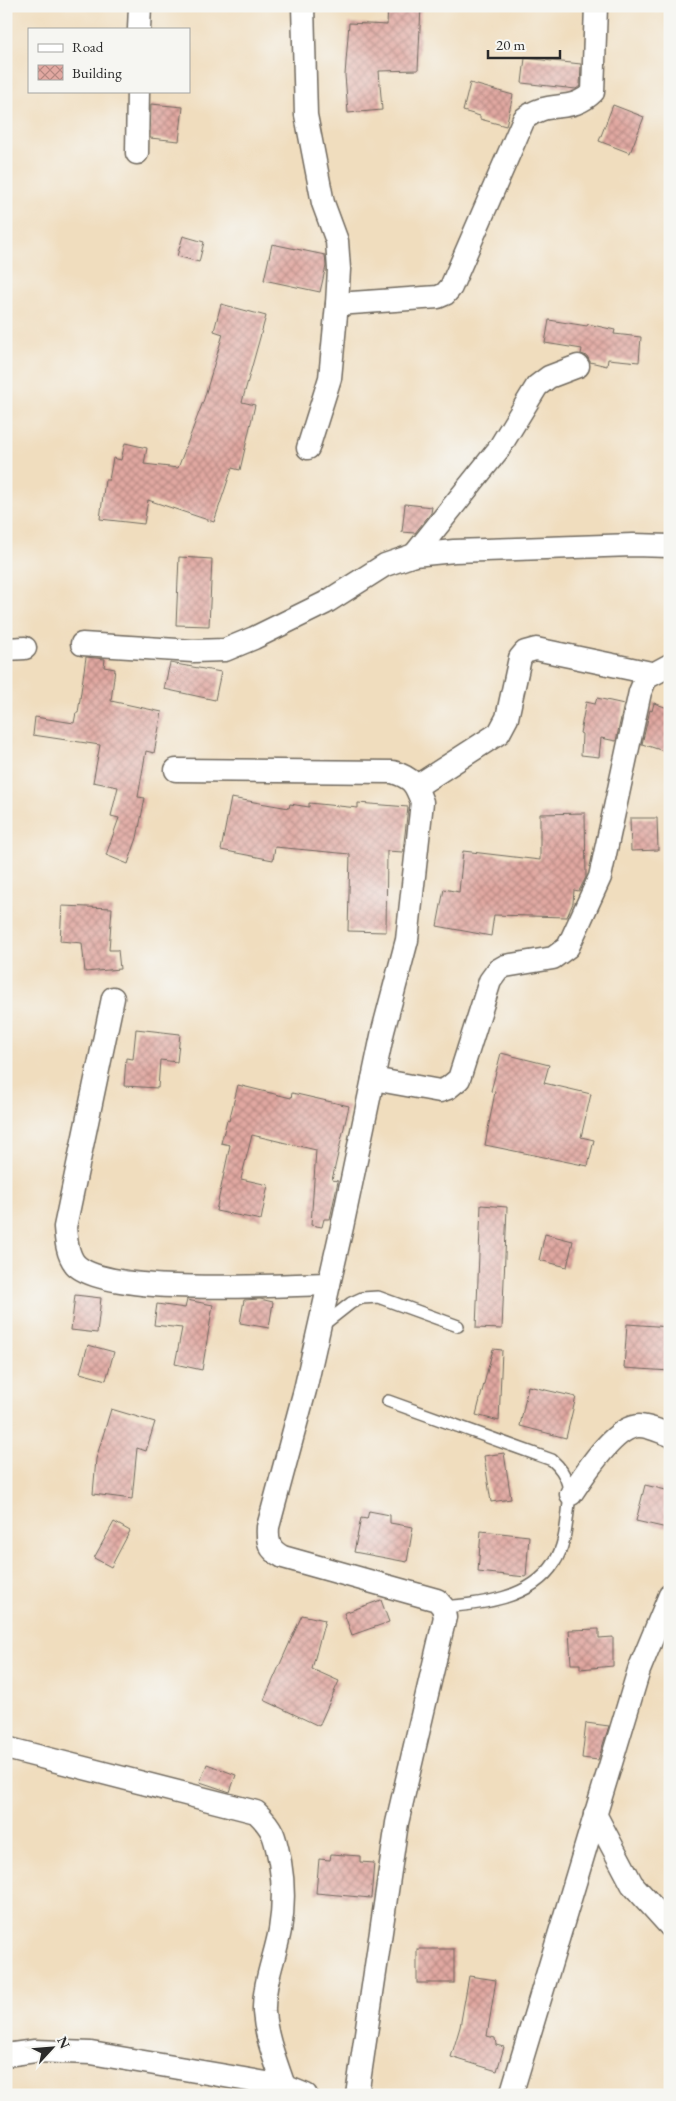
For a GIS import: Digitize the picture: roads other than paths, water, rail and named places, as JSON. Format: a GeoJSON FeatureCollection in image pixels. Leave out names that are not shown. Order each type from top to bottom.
{"type":"FeatureCollection","features":[{"type":"Feature","properties":{"kind":"street"},"geometry":{"type":"LineString","coordinates":[[139,28],[140,6]]}},
{"type":"Feature","properties":{"kind":"street"},"geometry":{"type":"LineString","coordinates":[[303,6],[306,115],[323,202],[337,241],[338,304],[330,378],[308,448]]}},
{"type":"Feature","properties":{"kind":"street"},"geometry":{"type":"LineString","coordinates":[[338,304],[438,297],[445,294],[451,287],[524,118],[535,110],[573,105],[584,101],[593,92],[596,6]]}},
{"type":"Feature","properties":{"kind":"street"},"geometry":{"type":"LineString","coordinates":[[137,153],[138,92]]}},
{"type":"Feature","properties":{"kind":"street"},"geometry":{"type":"LineString","coordinates":[[414,554],[493,456],[536,386],[549,377],[578,366]]}},
{"type":"Feature","properties":{"kind":"street"},"geometry":{"type":"LineString","coordinates":[[82,644],[193,651],[225,650],[325,603],[384,566],[414,554],[464,550],[633,545],[670,546]]}},
{"type":"Feature","properties":{"kind":"street"},"geometry":{"type":"LineString","coordinates":[[417,786],[499,733],[507,718],[520,658],[525,652],[536,648],[661,669]]}},
{"type":"Feature","properties":{"kind":"street"},"geometry":{"type":"LineString","coordinates":[[373,1079],[440,1091],[448,1088],[459,1079],[490,981],[498,970],[505,966],[553,958],[568,947],[600,877],[640,692],[646,678],[661,669]]}},
{"type":"Feature","properties":{"kind":"street"},"geometry":{"type":"LineString","coordinates":[[176,770],[393,772],[407,777],[417,786],[422,802],[407,940],[383,1031],[305,1390],[268,1528],[267,1540],[274,1553],[282,1557],[437,1600],[443,1607],[445,1617],[397,1823],[357,2095]]}},
{"type":"Feature","properties":{"kind":"street"},"geometry":{"type":"LineString","coordinates":[[113,998],[65,1227],[68,1249],[75,1264],[92,1276],[155,1285],[197,1288],[329,1284]]}},
{"type":"Feature","properties":{"kind":"street"},"geometry":{"type":"LineString","coordinates":[[571,1494],[595,1459],[628,1428],[640,1426],[670,1435]]}},
{"type":"Feature","properties":{"kind":"street"},"geometry":{"type":"LineString","coordinates":[[511,2095],[639,1670],[670,1596]]}},
{"type":"Feature","properties":{"kind":"street"},"geometry":{"type":"LineString","coordinates":[[6,1748],[256,1812],[270,1825],[277,1845],[284,1888],[280,1930],[266,1983],[264,2012],[270,2046],[284,2086]]}},
{"type":"Feature","properties":{"kind":"street"},"geometry":{"type":"LineString","coordinates":[[595,1814],[632,1884],[670,1926]]}},
{"type":"Feature","properties":{"kind":"street"},"geometry":{"type":"LineString","coordinates":[[6,2055],[35,2052],[91,2053],[284,2086],[306,2095]]}},
{"type":"Feature","properties":{"kind":"lane"},"geometry":{"type":"LineString","coordinates":[[319,1328],[351,1303],[362,1298],[378,1297],[458,1326]]}},
{"type":"Feature","properties":{"kind":"lane"},"geometry":{"type":"LineString","coordinates":[[388,1401],[552,1460],[561,1468],[569,1482],[571,1494],[566,1535],[554,1563],[543,1576],[517,1593],[500,1599],[479,1604],[443,1607]]}}]}
